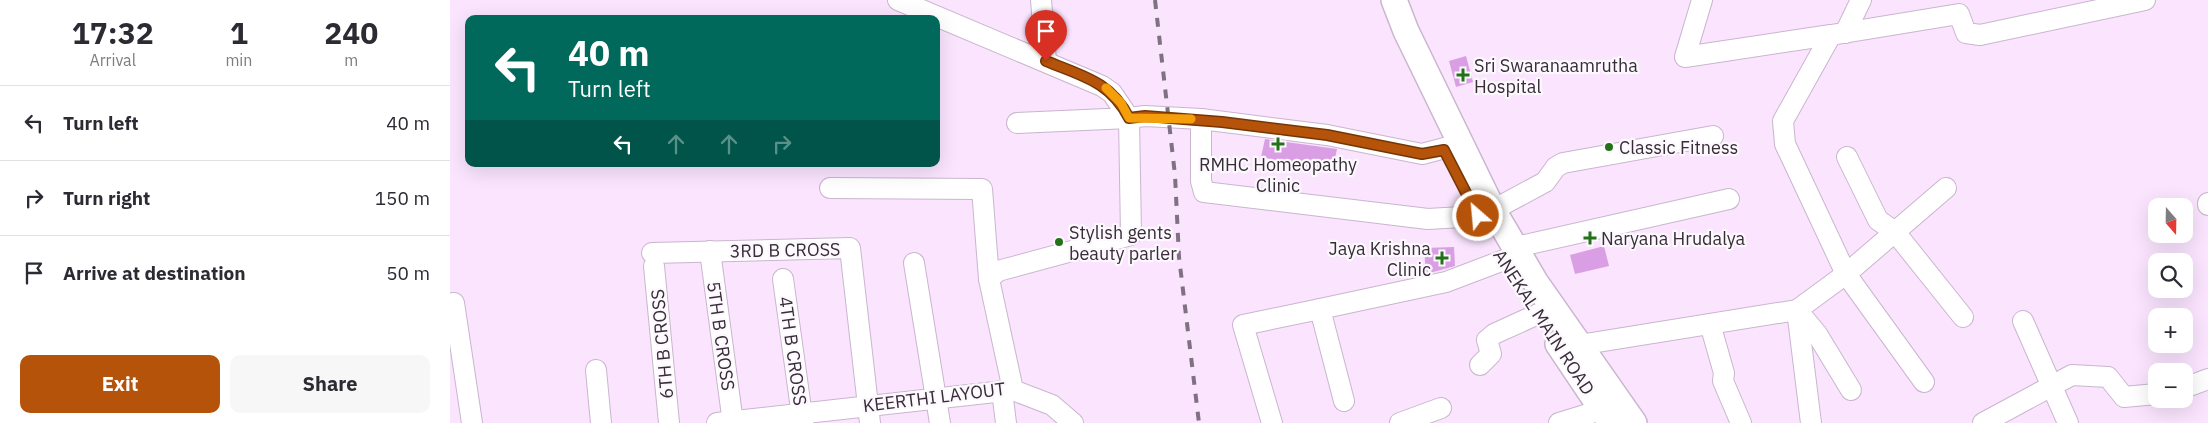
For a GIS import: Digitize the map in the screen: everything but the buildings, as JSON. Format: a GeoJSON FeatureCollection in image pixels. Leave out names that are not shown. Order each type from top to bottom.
{"type":"FeatureCollection","features":[{"type":"Feature","properties":{"kind":"main road","name":"ANEKAL MAIN ROAD"},"geometry":{"type":"LineString","coordinates":[[1381,0],[1416,88],[1452,147],[1486,213],[1510,254],[1538,314],[1606,416]]}},
{"type":"Feature","properties":{"kind":"main road"},"geometry":{"type":"LineString","coordinates":[[1394,0],[1452,147]]}},
{"type":"Feature","properties":{"kind":"main road"},"geometry":{"type":"LineString","coordinates":[[1510,254],[1536,283],[1634,423]]}},
{"type":"Feature","properties":{"kind":"street"},"geometry":{"type":"LineString","coordinates":[[898,0],[934,15]]}},
{"type":"Feature","properties":{"kind":"street"},"geometry":{"type":"LineString","coordinates":[[1041,0],[1046,61]]}},
{"type":"Feature","properties":{"kind":"street"},"geometry":{"type":"LineString","coordinates":[[1702,0],[1685,57],[1959,14],[1966,33],[1980,35],[2145,0]]}},
{"type":"Feature","properties":{"kind":"street"},"geometry":{"type":"LineString","coordinates":[[1862,0],[1838,34],[1783,121],[1783,134],[1785,144],[1846,274],[1924,382]]}},
{"type":"Feature","properties":{"kind":"street"},"geometry":{"type":"LineString","coordinates":[[940,17],[1095,82],[1112,93],[1129,118],[1131,235],[993,275]]}},
{"type":"Feature","properties":{"kind":"street"},"geometry":{"type":"LineString","coordinates":[[1017,123],[1145,116],[1201,119],[1327,135],[1422,154],[1452,147]]}},
{"type":"Feature","properties":{"kind":"street"},"geometry":{"type":"LineString","coordinates":[[1201,119],[1201,181],[1204,192],[1428,219],[1486,213],[1545,182],[1556,167],[1563,163],[1713,136]]}},
{"type":"Feature","properties":{"kind":"street"},"geometry":{"type":"LineString","coordinates":[[1847,157],[1878,220],[1895,232],[1963,317]]}},
{"type":"Feature","properties":{"kind":"street","name":"KEERTHI LAYOUT"},"geometry":{"type":"LineString","coordinates":[[728,422],[870,414],[937,399],[1008,391],[982,190],[830,188]]}},
{"type":"Feature","properties":{"kind":"street"},"geometry":{"type":"LineString","coordinates":[[1579,345],[1797,310],[1846,274],[1946,188]]}},
{"type":"Feature","properties":{"kind":"street"},"geometry":{"type":"LineString","coordinates":[[1272,423],[1243,325],[1446,282],[1510,254],[1729,199]]}},
{"type":"Feature","properties":{"kind":"street","name":"3RD B CROSS"},"geometry":{"type":"LineString","coordinates":[[653,260],[710,251],[850,248],[870,414]]}},
{"type":"Feature","properties":{"kind":"street","name":"5TH B CROSS"},"geometry":{"type":"LineString","coordinates":[[710,251],[728,422]]}},
{"type":"Feature","properties":{"kind":"street","name":"6TH B CROSS"},"geometry":{"type":"LineString","coordinates":[[653,260],[669,423]]}},
{"type":"Feature","properties":{"kind":"street"},"geometry":{"type":"LineString","coordinates":[[914,263],[940,423]]}},
{"type":"Feature","properties":{"kind":"street","name":"4TH B CROSS"},"geometry":{"type":"LineString","coordinates":[[783,279],[802,418]]}},
{"type":"Feature","properties":{"kind":"street"},"geometry":{"type":"LineString","coordinates":[[454,302],[472,423]]}},
{"type":"Feature","properties":{"kind":"street"},"geometry":{"type":"LineString","coordinates":[[1320,310],[1344,401]]}},
{"type":"Feature","properties":{"kind":"street"},"geometry":{"type":"LineString","coordinates":[[1797,310],[1817,334],[1851,390]]}},
{"type":"Feature","properties":{"kind":"street"},"geometry":{"type":"LineString","coordinates":[[1797,310],[1811,423]]}},
{"type":"Feature","properties":{"kind":"street"},"geometry":{"type":"LineString","coordinates":[[1480,365],[1491,354],[1487,340],[1494,334],[1538,314]]}},
{"type":"Feature","properties":{"kind":"street"},"geometry":{"type":"LineString","coordinates":[[2023,321],[2068,423]]}},
{"type":"Feature","properties":{"kind":"street"},"geometry":{"type":"LineString","coordinates":[[1710,324],[1724,373],[1723,381],[1741,423]]}},
{"type":"Feature","properties":{"kind":"street"},"geometry":{"type":"LineString","coordinates":[[596,370],[601,423]]}},
{"type":"Feature","properties":{"kind":"street"},"geometry":{"type":"LineString","coordinates":[[1983,423],[2072,375],[2108,377],[2124,397],[2148,395]]}},
{"type":"Feature","properties":{"kind":"street"},"geometry":{"type":"LineString","coordinates":[[2193,385],[2208,379]]}},
{"type":"Feature","properties":{"kind":"street"},"geometry":{"type":"LineString","coordinates":[[1006,423],[1008,391],[1052,405],[1073,423]]}},
{"type":"Feature","properties":{"kind":"street"},"geometry":{"type":"LineString","coordinates":[[1400,423],[1441,408]]}},
{"type":"Feature","properties":{"kind":"street"},"geometry":{"type":"LineString","coordinates":[[1559,423],[1606,416]]}},
{"type":"Feature","properties":{"kind":"railway"},"geometry":{"type":"LineString","coordinates":[[1155,0],[1175,175],[1179,257],[1199,423]]}},
{"type":"Feature","properties":{"kind":"slow traffic"},"geometry":{"type":"LineString","coordinates":[[1106,88],[1121,103],[1129,118],[1145,116],[1191,119]]}},
{"type":"Feature","properties":{"kind":"place","name":"Sri Swaranaamrutha Hospital"},"geometry":{"type":"Point","coordinates":[1463,75]}},
{"type":"Feature","properties":{"kind":"place","name":"RMHC Homeopathy Clinic"},"geometry":{"type":"Point","coordinates":[1278,144]}},
{"type":"Feature","properties":{"kind":"place","name":"Classic Fitness"},"geometry":{"type":"Point","coordinates":[1609,147]}},
{"type":"Feature","properties":{"kind":"place","name":"Naryana Hrudalya"},"geometry":{"type":"Point","coordinates":[1590,238]}},
{"type":"Feature","properties":{"kind":"place","name":"Stylish gents beauty parler"},"geometry":{"type":"Point","coordinates":[1059,242]}},
{"type":"Feature","properties":{"kind":"place","name":"Jaya Krishna Clinic"},"geometry":{"type":"Point","coordinates":[1442,258]}},
{"type":"Feature","properties":{"kind":"route"},"geometry":{"type":"LineString","coordinates":[[1046,61],[1102,86],[1121,103],[1129,118],[1145,116],[1201,119],[1327,135],[1422,154],[1444,150],[1478,216]]}}]}
